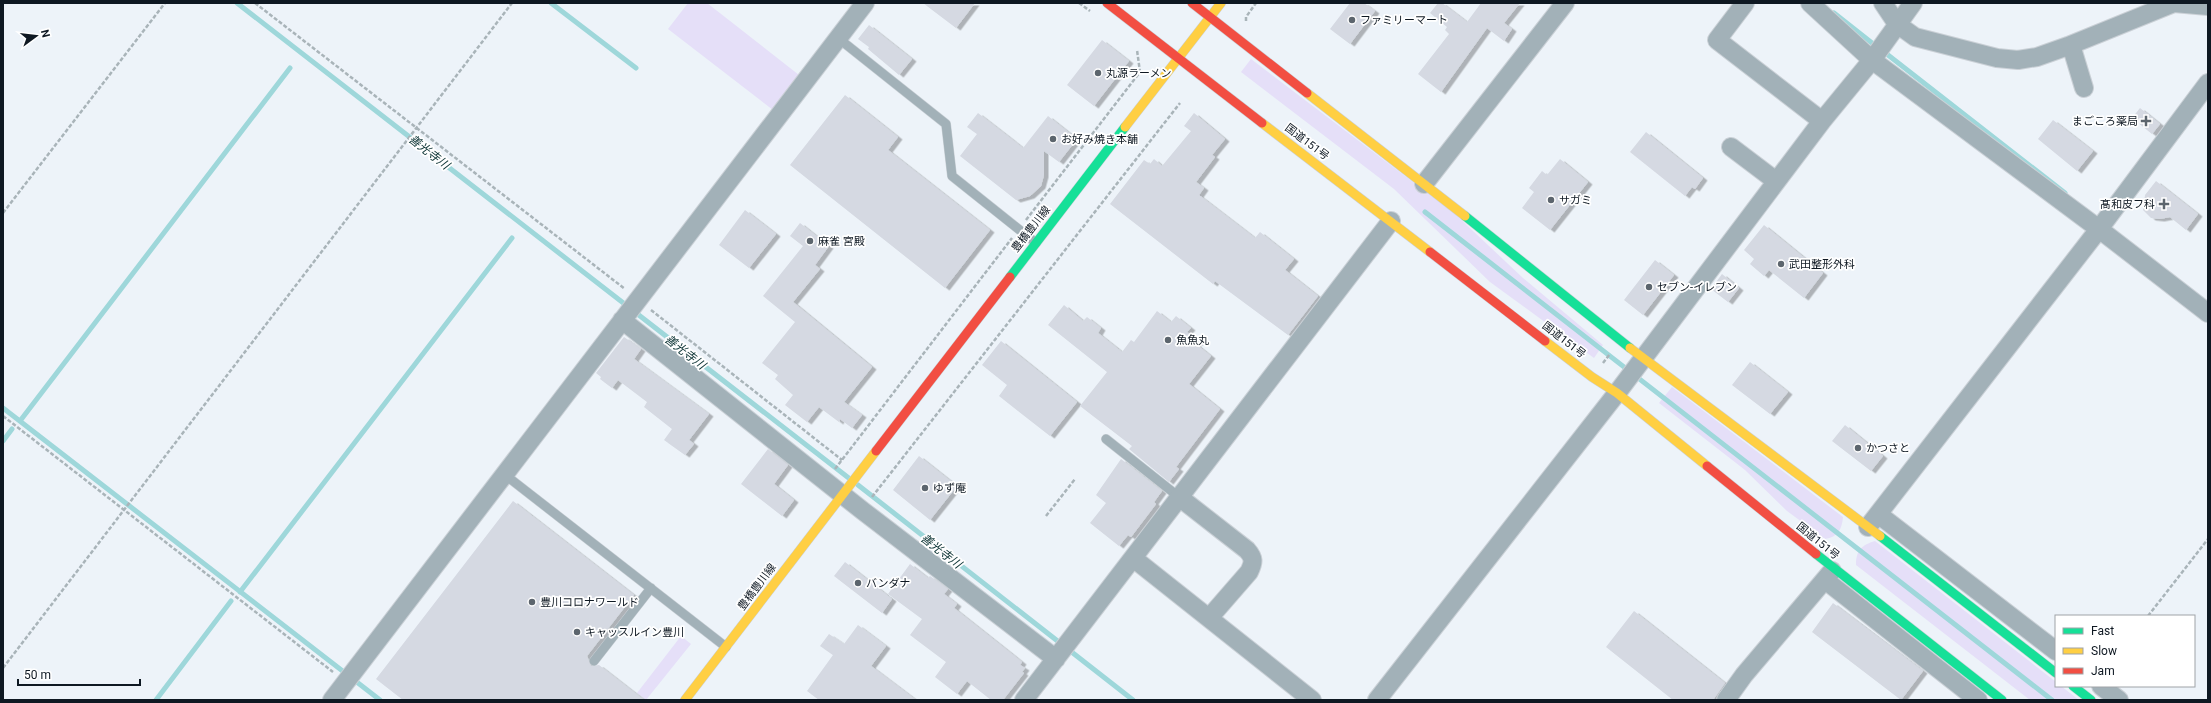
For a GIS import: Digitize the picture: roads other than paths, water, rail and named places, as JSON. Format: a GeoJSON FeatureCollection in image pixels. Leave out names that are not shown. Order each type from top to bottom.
{"type":"FeatureCollection","features":[{"type":"Feature","properties":{"kind":"main road","name":"国道151号"},"geometry":{"type":"LineString","coordinates":[[1107,3],[1391,221],[1592,378],[1617,393],[1830,574],[2002,700]]}},
{"type":"Feature","properties":{"kind":"main road"},"geometry":{"type":"LineString","coordinates":[[1192,3],[1547,280],[1643,359],[1873,520],[2055,672]]}},
{"type":"Feature","properties":{"kind":"main road","name":"豊橋豊川線"},"geometry":{"type":"LineString","coordinates":[[685,700],[1221,3]]}},
{"type":"Feature","properties":{"kind":"main road"},"geometry":{"type":"LineString","coordinates":[[2074,687],[2091,700]]}},
{"type":"Feature","properties":{"kind":"street"},"geometry":{"type":"LineString","coordinates":[[332,700],[865,3]]}},
{"type":"Feature","properties":{"kind":"street"},"geometry":{"type":"LineString","coordinates":[[1745,3],[1717,40],[1822,121]]}},
{"type":"Feature","properties":{"kind":"street"},"geometry":{"type":"LineString","coordinates":[[1810,3],[1872,60],[2208,312]]}},
{"type":"Feature","properties":{"kind":"street"},"geometry":{"type":"LineString","coordinates":[[1883,3],[1897,24],[1915,37],[1997,58],[2018,60],[2037,57],[2071,45],[2175,3],[2208,6]]}},
{"type":"Feature","properties":{"kind":"street"},"geometry":{"type":"LineString","coordinates":[[1896,3],[1897,24]]}},
{"type":"Feature","properties":{"kind":"street"},"geometry":{"type":"LineString","coordinates":[[1377,700],[1617,393],[1776,181],[1822,121],[1872,60],[1913,3]]}},
{"type":"Feature","properties":{"kind":"street"},"geometry":{"type":"LineString","coordinates":[[1424,184],[1562,4]]}},
{"type":"Feature","properties":{"kind":"street"},"geometry":{"type":"LineString","coordinates":[[2071,45],[2084,88]]}},
{"type":"Feature","properties":{"kind":"street"},"geometry":{"type":"LineString","coordinates":[[2055,650],[1873,520],[2099,229],[2208,83]]}},
{"type":"Feature","properties":{"kind":"street"},"geometry":{"type":"LineString","coordinates":[[1732,146],[1776,181]]}},
{"type":"Feature","properties":{"kind":"street"},"geometry":{"type":"LineString","coordinates":[[1024,700],[1391,221]]}},
{"type":"Feature","properties":{"kind":"street"},"geometry":{"type":"LineString","coordinates":[[631,309],[845,492],[1063,649]]}},
{"type":"Feature","properties":{"kind":"street"},"geometry":{"type":"LineString","coordinates":[[1179,497],[1247,550],[1253,558],[1253,564],[1249,572],[1209,618]]}},
{"type":"Feature","properties":{"kind":"street"},"geometry":{"type":"LineString","coordinates":[[1133,558],[1312,700]]}},
{"type":"Feature","properties":{"kind":"street"},"geometry":{"type":"LineString","coordinates":[[1726,700],[1744,675],[1830,574],[1978,700]]}},
{"type":"Feature","properties":{"kind":"street"},"geometry":{"type":"LineString","coordinates":[[2102,687],[2119,700]]}},
{"type":"Feature","properties":{"kind":"lane"},"geometry":{"type":"LineString","coordinates":[[838,38],[946,124],[952,176],[1036,243]]}},
{"type":"Feature","properties":{"kind":"lane"},"geometry":{"type":"LineString","coordinates":[[1106,439],[1179,497]]}},
{"type":"Feature","properties":{"kind":"lane"},"geometry":{"type":"LineString","coordinates":[[504,474],[726,647]]}},
{"type":"Feature","properties":{"kind":"lane"},"geometry":{"type":"LineString","coordinates":[[594,661],[651,588]]}},
{"type":"Feature","properties":{"kind":"waterway","name":"善光寺川"},"geometry":{"type":"LineString","coordinates":[[237,3],[850,479]]}},
{"type":"Feature","properties":{"kind":"waterway"},"geometry":{"type":"LineString","coordinates":[[551,3],[636,68]]}},
{"type":"Feature","properties":{"kind":"waterway"},"geometry":{"type":"LineString","coordinates":[[1834,13],[1872,43]]}},
{"type":"Feature","properties":{"kind":"waterway"},"geometry":{"type":"LineString","coordinates":[[1888,55],[2065,193]]}},
{"type":"Feature","properties":{"kind":"waterway"},"geometry":{"type":"LineString","coordinates":[[20,421],[290,68]]}},
{"type":"Feature","properties":{"kind":"waterway"},"geometry":{"type":"LineString","coordinates":[[1425,212],[2052,700]]}},
{"type":"Feature","properties":{"kind":"waterway"},"geometry":{"type":"LineString","coordinates":[[240,592],[512,238]]}},
{"type":"Feature","properties":{"kind":"waterway"},"geometry":{"type":"LineString","coordinates":[[3,408],[380,700]]}},
{"type":"Feature","properties":{"kind":"waterway"},"geometry":{"type":"LineString","coordinates":[[3,441],[12,429]]}},
{"type":"Feature","properties":{"kind":"waterway","name":"善光寺川"},"geometry":{"type":"LineString","coordinates":[[858,485],[1133,700]]}},
{"type":"Feature","properties":{"kind":"waterway"},"geometry":{"type":"LineString","coordinates":[[156,700],[231,601]]}},
{"type":"Feature","properties":{"kind":"place","name":"ファミリーマート"},"geometry":{"type":"Point","coordinates":[1352,20]}},
{"type":"Feature","properties":{"kind":"place","name":"丸源ラーメン"},"geometry":{"type":"Point","coordinates":[1098,73]}},
{"type":"Feature","properties":{"kind":"place","name":"まごころ薬局"},"geometry":{"type":"Point","coordinates":[2146,121]}},
{"type":"Feature","properties":{"kind":"place","name":"お好み焼き本舗"},"geometry":{"type":"Point","coordinates":[1053,139]}},
{"type":"Feature","properties":{"kind":"place","name":"サガミ"},"geometry":{"type":"Point","coordinates":[1551,200]}},
{"type":"Feature","properties":{"kind":"place","name":"髙和皮フ科"},"geometry":{"type":"Point","coordinates":[2164,204]}},
{"type":"Feature","properties":{"kind":"place","name":"麻雀 宮殿"},"geometry":{"type":"Point","coordinates":[810,241]}},
{"type":"Feature","properties":{"kind":"place","name":"武田整形外科"},"geometry":{"type":"Point","coordinates":[1781,264]}},
{"type":"Feature","properties":{"kind":"place","name":"セブン-イレブン"},"geometry":{"type":"Point","coordinates":[1649,287]}},
{"type":"Feature","properties":{"kind":"place","name":"魚魚丸"},"geometry":{"type":"Point","coordinates":[1168,340]}},
{"type":"Feature","properties":{"kind":"place","name":"かつさと"},"geometry":{"type":"Point","coordinates":[1858,448]}},
{"type":"Feature","properties":{"kind":"place","name":"ゆず庵"},"geometry":{"type":"Point","coordinates":[925,488]}},
{"type":"Feature","properties":{"kind":"place","name":"バンダナ"},"geometry":{"type":"Point","coordinates":[858,583]}},
{"type":"Feature","properties":{"kind":"place","name":"豊川コロナワールド"},"geometry":{"type":"Point","coordinates":[532,602]}},
{"type":"Feature","properties":{"kind":"place","name":"キャッスルイン豊川"},"geometry":{"type":"Point","coordinates":[577,632]}}]}
